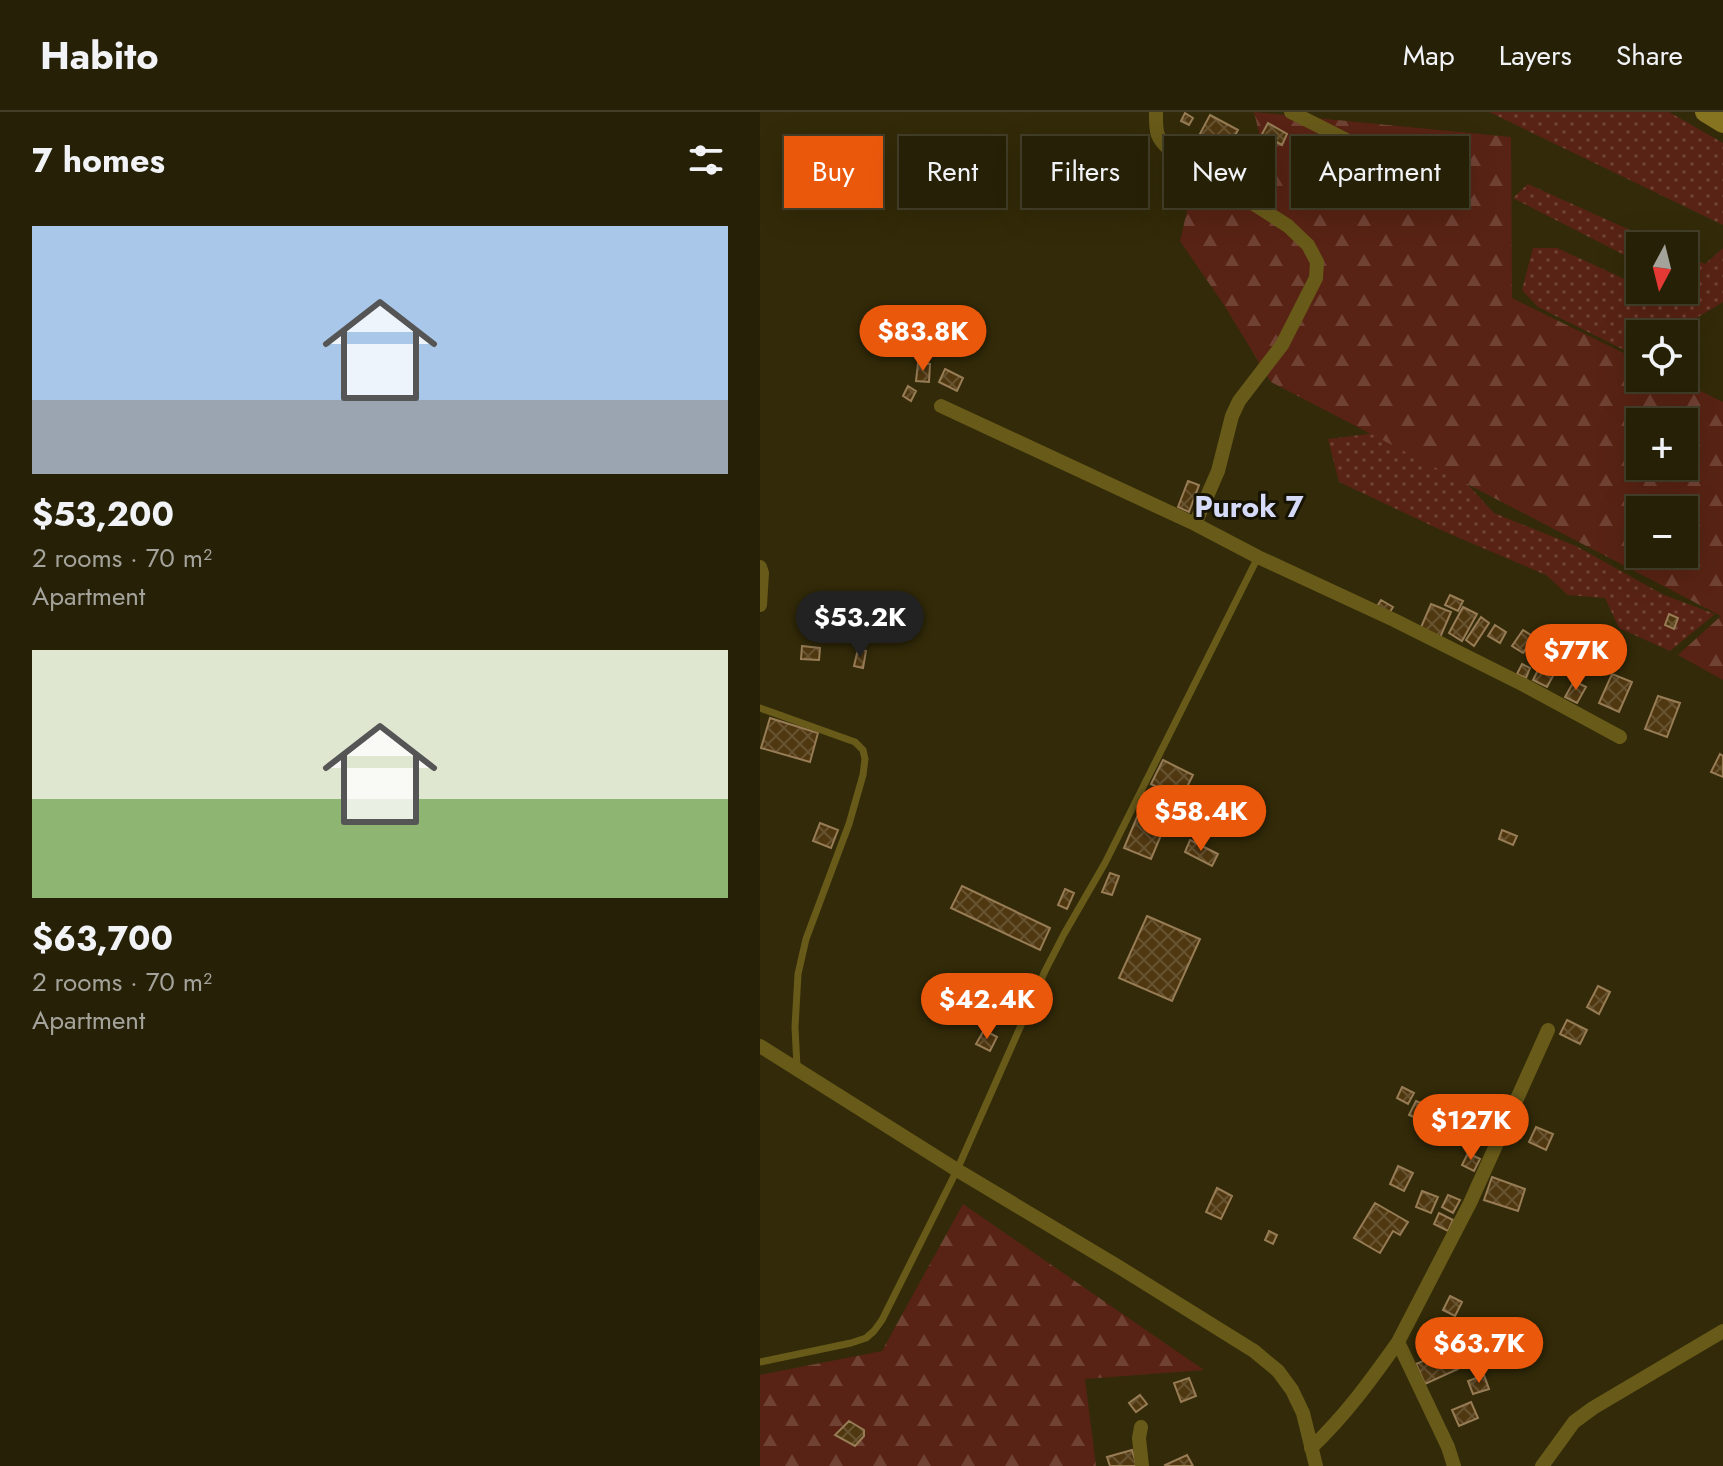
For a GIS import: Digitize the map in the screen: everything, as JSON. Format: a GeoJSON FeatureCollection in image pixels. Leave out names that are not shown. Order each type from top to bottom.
{"type":"FeatureCollection","features":[{"type":"Feature","properties":{"kind":"main road"},"geometry":{"type":"LineString","coordinates":[[1705,112],[1723,123]]}},
{"type":"Feature","properties":{"kind":"street"},"geometry":{"type":"LineString","coordinates":[[1156,112],[1159,140],[1288,226],[1308,245],[1317,262],[1316,278],[1282,345],[1239,401],[1232,416],[1218,471],[1195,524]]}},
{"type":"Feature","properties":{"kind":"street"},"geometry":{"type":"LineString","coordinates":[[1291,112],[1339,136]]}},
{"type":"Feature","properties":{"kind":"street"},"geometry":{"type":"LineString","coordinates":[[941,406],[1433,639],[1620,737]]}},
{"type":"Feature","properties":{"kind":"street"},"geometry":{"type":"LineString","coordinates":[[760,567],[760,605]]}},
{"type":"Feature","properties":{"kind":"street"},"geometry":{"type":"LineString","coordinates":[[1311,1448],[1355,1402],[1398,1342],[1470,1203],[1548,1030]]}},
{"type":"Feature","properties":{"kind":"street"},"geometry":{"type":"LineString","coordinates":[[760,1046],[1254,1351],[1278,1371],[1292,1390],[1303,1413],[1316,1466]]}},
{"type":"Feature","properties":{"kind":"street"},"geometry":{"type":"LineString","coordinates":[[1542,1466],[1574,1422],[1583,1415],[1723,1331]]}},
{"type":"Feature","properties":{"kind":"street"},"geometry":{"type":"LineString","coordinates":[[1398,1342],[1454,1466]]}},
{"type":"Feature","properties":{"kind":"street"},"geometry":{"type":"LineString","coordinates":[[1141,1427],[1142,1466]]}},
{"type":"Feature","properties":{"kind":"lane"},"geometry":{"type":"LineString","coordinates":[[760,1362],[866,1338],[882,1320],[957,1170],[1045,971],[1105,863],[1258,557]]}},
{"type":"Feature","properties":{"kind":"lane"},"geometry":{"type":"LineString","coordinates":[[760,708],[855,742],[863,750],[865,759],[858,794],[806,939],[798,974],[795,1027],[797,1069]]}},
{"type":"Feature","properties":{"kind":"green space"},"geometry":{"type":"Polygon","coordinates":[[[1254,112],[1511,137],[1512,298],[1626,354],[1626,392],[1698,390],[1723,402],[1723,680],[1678,655],[1721,616],[1629,568],[1698,568],[1698,496],[1626,496],[1626,567],[1271,382],[1180,241],[1188,208],[1275,208],[1275,136],[1260,136],[1254,112]]]}},
{"type":"Feature","properties":{"kind":"green space"},"geometry":{"type":"Polygon","coordinates":[[[1489,112],[1669,112],[1723,143],[1723,225],[1489,112]]]}},
{"type":"Feature","properties":{"kind":"green space"},"geometry":{"type":"Polygon","coordinates":[[[1528,184],[1634,232],[1626,232],[1626,256],[1513,198],[1528,184]]]}},
{"type":"Feature","properties":{"kind":"green space"},"geometry":{"type":"Polygon","coordinates":[[[1533,248],[1557,248],[1626,280],[1626,304],[1698,304],[1698,261],[1705,264],[1723,248],[1723,302],[1695,320],[1626,320],[1626,351],[1538,307],[1522,290],[1533,248]]]}},
{"type":"Feature","properties":{"kind":"green space"},"geometry":{"type":"Polygon","coordinates":[[[1384,432],[1461,477],[1494,513],[1576,546],[1664,595],[1715,614],[1670,651],[1619,628],[1605,598],[1568,595],[1546,575],[1339,482],[1328,439],[1384,432]]]}},
{"type":"Feature","properties":{"kind":"green space"},"geometry":{"type":"Polygon","coordinates":[[[963,1204],[1204,1370],[1085,1379],[1096,1466],[760,1466],[760,1375],[882,1351],[963,1204]]]}},
{"type":"Feature","properties":{"kind":"building"},"geometry":{"type":"Polygon","coordinates":[[[1185,113],[1193,118],[1189,125],[1181,121],[1185,113]]]}},
{"type":"Feature","properties":{"kind":"building"},"geometry":{"type":"Polygon","coordinates":[[[1210,115],[1238,130],[1235,136],[1199,136],[1210,115]]]}},
{"type":"Feature","properties":{"kind":"building"},"geometry":{"type":"Polygon","coordinates":[[[1268,123],[1287,134],[1282,145],[1275,141],[1275,136],[1262,134],[1268,123]]]}},
{"type":"Feature","properties":{"kind":"building"},"geometry":{"type":"Polygon","coordinates":[[[924,333],[933,335],[930,345],[922,343],[924,333]]]}},
{"type":"Feature","properties":{"kind":"building"},"geometry":{"type":"Polygon","coordinates":[[[903,346],[915,347],[914,354],[902,353],[903,346]]]}},
{"type":"Feature","properties":{"kind":"building"},"geometry":{"type":"Polygon","coordinates":[[[918,363],[930,364],[929,382],[916,381],[918,363]]]}},
{"type":"Feature","properties":{"kind":"building"},"geometry":{"type":"Polygon","coordinates":[[[945,369],[963,378],[957,391],[939,382],[945,369]]]}},
{"type":"Feature","properties":{"kind":"building"},"geometry":{"type":"Polygon","coordinates":[[[908,386],[916,391],[911,401],[903,396],[908,386]]]}},
{"type":"Feature","properties":{"kind":"building"},"geometry":{"type":"Polygon","coordinates":[[[1188,481],[1199,485],[1189,512],[1178,507],[1188,481]]]}},
{"type":"Feature","properties":{"kind":"building"},"geometry":{"type":"Polygon","coordinates":[[[1450,595],[1463,601],[1458,611],[1445,605],[1450,595]]]}},
{"type":"Feature","properties":{"kind":"building"},"geometry":{"type":"Polygon","coordinates":[[[1381,600],[1393,607],[1388,615],[1376,608],[1381,600]]]}},
{"type":"Feature","properties":{"kind":"building"},"geometry":{"type":"Polygon","coordinates":[[[1431,604],[1451,612],[1439,640],[1419,632],[1431,604]]]}},
{"type":"Feature","properties":{"kind":"building"},"geometry":{"type":"Polygon","coordinates":[[[1463,607],[1477,614],[1462,641],[1449,633],[1463,607]]]}},
{"type":"Feature","properties":{"kind":"building"},"geometry":{"type":"Polygon","coordinates":[[[800,608],[808,610],[805,621],[797,619],[800,608]]]}},
{"type":"Feature","properties":{"kind":"building"},"geometry":{"type":"Polygon","coordinates":[[[1669,614],[1678,618],[1674,629],[1665,625],[1669,614]]]}},
{"type":"Feature","properties":{"kind":"building"},"geometry":{"type":"Polygon","coordinates":[[[1481,617],[1489,623],[1474,646],[1466,640],[1481,617]]]}},
{"type":"Feature","properties":{"kind":"building"},"geometry":{"type":"Polygon","coordinates":[[[814,623],[825,625],[823,637],[812,635],[814,623]]]}},
{"type":"Feature","properties":{"kind":"building"},"geometry":{"type":"Polygon","coordinates":[[[1495,625],[1506,632],[1500,643],[1488,636],[1495,625]]]}},
{"type":"Feature","properties":{"kind":"building"},"geometry":{"type":"Polygon","coordinates":[[[1523,630],[1534,637],[1523,653],[1512,646],[1523,630]]]}},
{"type":"Feature","properties":{"kind":"building"},"geometry":{"type":"Polygon","coordinates":[[[1555,631],[1570,640],[1561,654],[1546,645],[1555,631]]]}},
{"type":"Feature","properties":{"kind":"building"},"geometry":{"type":"Polygon","coordinates":[[[802,646],[820,648],[819,660],[801,659],[802,646]]]}},
{"type":"Feature","properties":{"kind":"building"},"geometry":{"type":"Polygon","coordinates":[[[858,649],[866,651],[863,668],[854,666],[858,649]]]}},
{"type":"Feature","properties":{"kind":"building"},"geometry":{"type":"Polygon","coordinates":[[[1522,664],[1530,668],[1526,678],[1517,674],[1522,664]]]}},
{"type":"Feature","properties":{"kind":"building"},"geometry":{"type":"Polygon","coordinates":[[[1539,668],[1553,676],[1547,687],[1533,680],[1539,668]]]}},
{"type":"Feature","properties":{"kind":"building"},"geometry":{"type":"Polygon","coordinates":[[[1612,674],[1632,682],[1619,712],[1599,703],[1612,674]]]}},
{"type":"Feature","properties":{"kind":"building"},"geometry":{"type":"Polygon","coordinates":[[[1574,681],[1586,687],[1577,703],[1565,697],[1574,681]]]}},
{"type":"Feature","properties":{"kind":"building"},"geometry":{"type":"Polygon","coordinates":[[[1658,696],[1680,703],[1667,737],[1645,729],[1658,696]]]}},
{"type":"Feature","properties":{"kind":"building"},"geometry":{"type":"Polygon","coordinates":[[[770,718],[818,733],[810,762],[761,748],[770,718]]]}},
{"type":"Feature","properties":{"kind":"building"},"geometry":{"type":"Polygon","coordinates":[[[1720,754],[1723,756],[1723,777],[1711,772],[1720,754]]]}},
{"type":"Feature","properties":{"kind":"building"},"geometry":{"type":"Polygon","coordinates":[[[1163,760],[1193,775],[1181,799],[1151,784],[1163,760]]]}},
{"type":"Feature","properties":{"kind":"building"},"geometry":{"type":"Polygon","coordinates":[[[1137,817],[1164,828],[1151,859],[1124,848],[1137,817]]]}},
{"type":"Feature","properties":{"kind":"building"},"geometry":{"type":"Polygon","coordinates":[[[1190,819],[1203,825],[1197,836],[1185,830],[1190,819]]]}},
{"type":"Feature","properties":{"kind":"building"},"geometry":{"type":"Polygon","coordinates":[[[820,823],[838,830],[831,848],[813,841],[820,823]]]}},
{"type":"Feature","properties":{"kind":"building"},"geometry":{"type":"Polygon","coordinates":[[[1502,830],[1517,836],[1513,845],[1499,839],[1502,830]]]}},
{"type":"Feature","properties":{"kind":"building"},"geometry":{"type":"Polygon","coordinates":[[[1190,840],[1218,854],[1212,866],[1185,852],[1190,840]]]}},
{"type":"Feature","properties":{"kind":"building"},"geometry":{"type":"Polygon","coordinates":[[[1110,873],[1119,876],[1112,895],[1102,892],[1110,873]]]}},
{"type":"Feature","properties":{"kind":"building"},"geometry":{"type":"Polygon","coordinates":[[[962,886],[1050,928],[1040,950],[951,908],[962,886]]]}},
{"type":"Feature","properties":{"kind":"building"},"geometry":{"type":"Polygon","coordinates":[[[1065,889],[1074,893],[1067,909],[1058,905],[1065,889]]]}},
{"type":"Feature","properties":{"kind":"building"},"geometry":{"type":"Polygon","coordinates":[[[1147,916],[1200,939],[1172,1001],[1119,978],[1147,916]]]}},
{"type":"Feature","properties":{"kind":"building"},"geometry":{"type":"Polygon","coordinates":[[[1598,986],[1610,992],[1599,1014],[1587,1007],[1598,986]]]}},
{"type":"Feature","properties":{"kind":"building"},"geometry":{"type":"Polygon","coordinates":[[[1567,1020],[1587,1030],[1580,1044],[1560,1034],[1567,1020]]]}},
{"type":"Feature","properties":{"kind":"building"},"geometry":{"type":"Polygon","coordinates":[[[984,1030],[997,1037],[990,1051],[976,1044],[984,1030]]]}},
{"type":"Feature","properties":{"kind":"building"},"geometry":{"type":"Polygon","coordinates":[[[1402,1087],[1414,1093],[1408,1104],[1397,1098],[1402,1087]]]}},
{"type":"Feature","properties":{"kind":"building"},"geometry":{"type":"Polygon","coordinates":[[[1416,1101],[1430,1107],[1423,1121],[1409,1115],[1416,1101]]]}},
{"type":"Feature","properties":{"kind":"building"},"geometry":{"type":"Polygon","coordinates":[[[1536,1127],[1553,1134],[1546,1150],[1529,1142],[1536,1127]]]}},
{"type":"Feature","properties":{"kind":"building"},"geometry":{"type":"Polygon","coordinates":[[[1468,1153],[1480,1159],[1474,1171],[1462,1165],[1468,1153]]]}},
{"type":"Feature","properties":{"kind":"building"},"geometry":{"type":"Polygon","coordinates":[[[1398,1166],[1413,1173],[1404,1191],[1390,1184],[1398,1166]]]}},
{"type":"Feature","properties":{"kind":"building"},"geometry":{"type":"Polygon","coordinates":[[[1492,1177],[1525,1189],[1518,1211],[1484,1200],[1492,1177]]]}},
{"type":"Feature","properties":{"kind":"building"},"geometry":{"type":"Polygon","coordinates":[[[1217,1188],[1232,1196],[1221,1219],[1206,1212],[1217,1188]]]}},
{"type":"Feature","properties":{"kind":"building"},"geometry":{"type":"Polygon","coordinates":[[[1422,1191],[1438,1197],[1431,1213],[1416,1207],[1422,1191]]]}},
{"type":"Feature","properties":{"kind":"building"},"geometry":{"type":"Polygon","coordinates":[[[1448,1195],[1460,1200],[1453,1213],[1442,1207],[1448,1195]]]}},
{"type":"Feature","properties":{"kind":"building"},"geometry":{"type":"Polygon","coordinates":[[[1375,1203],[1408,1222],[1400,1235],[1393,1231],[1380,1253],[1354,1238],[1375,1203]]]}},
{"type":"Feature","properties":{"kind":"building"},"geometry":{"type":"Polygon","coordinates":[[[1439,1213],[1453,1220],[1448,1231],[1434,1224],[1439,1213]]]}},
{"type":"Feature","properties":{"kind":"building"},"geometry":{"type":"Polygon","coordinates":[[[1269,1231],[1277,1235],[1273,1244],[1265,1240],[1269,1231]]]}},
{"type":"Feature","properties":{"kind":"building"},"geometry":{"type":"Polygon","coordinates":[[[1450,1296],[1462,1302],[1455,1316],[1443,1310],[1450,1296]]]}},
{"type":"Feature","properties":{"kind":"building"},"geometry":{"type":"Polygon","coordinates":[[[1438,1331],[1445,1347],[1425,1356],[1418,1340],[1438,1331]]]}},
{"type":"Feature","properties":{"kind":"building"},"geometry":{"type":"Polygon","coordinates":[[[1449,1350],[1458,1369],[1425,1384],[1416,1364],[1449,1350]]]}},
{"type":"Feature","properties":{"kind":"building"},"geometry":{"type":"Polygon","coordinates":[[[1484,1375],[1489,1389],[1473,1394],[1468,1381],[1484,1375]]]}},
{"type":"Feature","properties":{"kind":"building"},"geometry":{"type":"Polygon","coordinates":[[[1189,1378],[1196,1396],[1181,1402],[1174,1383],[1189,1378]]]}},
{"type":"Feature","properties":{"kind":"building"},"geometry":{"type":"Polygon","coordinates":[[[1140,1395],[1147,1404],[1136,1412],[1129,1403],[1140,1395]]]}},
{"type":"Feature","properties":{"kind":"building"},"geometry":{"type":"Polygon","coordinates":[[[1471,1402],[1478,1418],[1459,1426],[1452,1410],[1471,1402]]]}},
{"type":"Feature","properties":{"kind":"building"},"geometry":{"type":"Polygon","coordinates":[[[849,1421],[864,1430],[864,1436],[855,1446],[835,1435],[849,1421]]]}},
{"type":"Feature","properties":{"kind":"building"},"geometry":{"type":"Polygon","coordinates":[[[1132,1450],[1137,1466],[1110,1466],[1107,1457],[1132,1450]]]}},
{"type":"Feature","properties":{"kind":"building"},"geometry":{"type":"Polygon","coordinates":[[[1187,1455],[1193,1466],[1165,1465],[1187,1455]]]}},
{"type":"Feature","properties":{"kind":"district","name":"Purok 7"},"geometry":{"type":"Point","coordinates":[1249,507]}}]}
